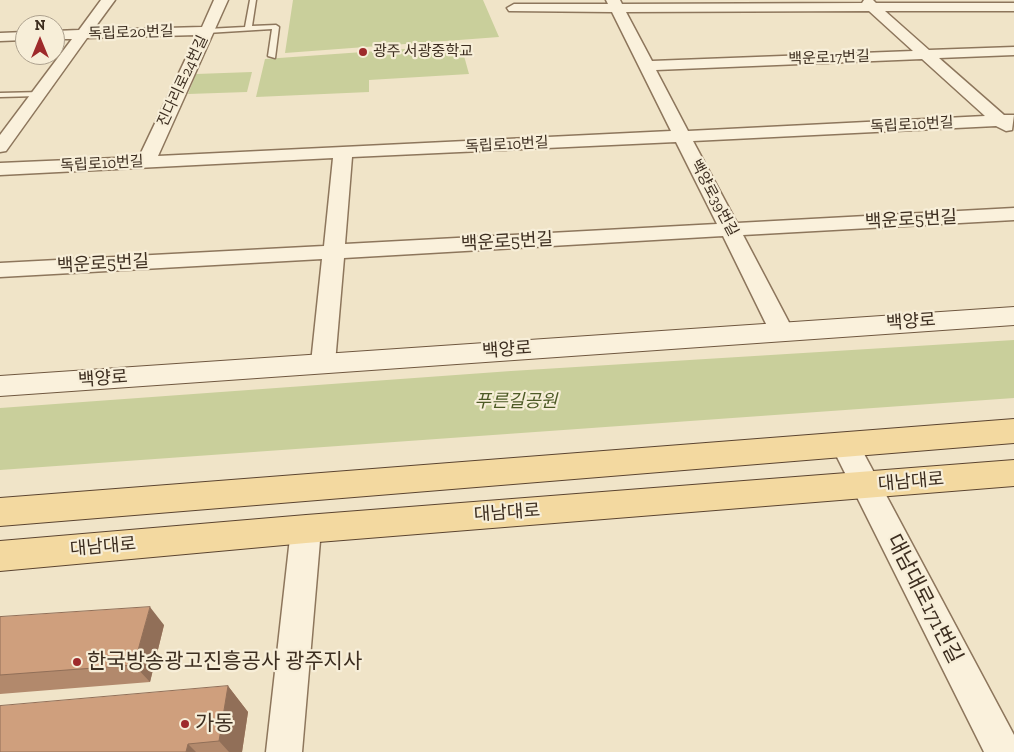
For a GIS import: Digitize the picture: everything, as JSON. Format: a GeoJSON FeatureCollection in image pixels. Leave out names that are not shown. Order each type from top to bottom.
{"type":"FeatureCollection","features":[{"type":"Feature","properties":{"kind":"main road"},"geometry":{"type":"LineString","coordinates":[[0,512],[1014,432]]}},
{"type":"Feature","properties":{"kind":"main road","name":"대남대로"},"geometry":{"type":"LineString","coordinates":[[0,556],[306,529],[1014,473]]}},
{"type":"Feature","properties":{"kind":"street"},"geometry":{"type":"LineString","coordinates":[[0,148],[108,0]]}},
{"type":"Feature","properties":{"kind":"street","name":"진다리로24번길"},"geometry":{"type":"LineString","coordinates":[[146,162],[220,0]]}},
{"type":"Feature","properties":{"kind":"street"},"geometry":{"type":"LineString","coordinates":[[514,8],[615,4],[869,4],[1014,8]]}},
{"type":"Feature","properties":{"kind":"street","name":"백양로39번길"},"geometry":{"type":"LineString","coordinates":[[615,4],[645,66],[782,330]]}},
{"type":"Feature","properties":{"kind":"street"},"geometry":{"type":"LineString","coordinates":[[869,4],[925,55],[1007,120],[1014,133]]}},
{"type":"Feature","properties":{"kind":"street","name":"독립로20번길"},"geometry":{"type":"LineString","coordinates":[[65,35],[207,31]]}},
{"type":"Feature","properties":{"kind":"street"},"geometry":{"type":"LineString","coordinates":[[0,37],[15,36]]}},
{"type":"Feature","properties":{"kind":"street","name":"백운로17번길"},"geometry":{"type":"LineString","coordinates":[[645,66],[1014,51]]}},
{"type":"Feature","properties":{"kind":"street","name":"독립로10번길"},"geometry":{"type":"LineString","coordinates":[[0,169],[1007,120]]}},
{"type":"Feature","properties":{"kind":"street"},"geometry":{"type":"LineString","coordinates":[[323,363],[343,153]]}},
{"type":"Feature","properties":{"kind":"street","name":"백운로5번길"},"geometry":{"type":"LineString","coordinates":[[0,270],[1014,214]]}},
{"type":"Feature","properties":{"kind":"street","name":"백양로"},"geometry":{"type":"LineString","coordinates":[[0,386],[782,330],[1014,316]]}},
{"type":"Feature","properties":{"kind":"street","name":"대남대로171번길"},"geometry":{"type":"LineString","coordinates":[[845,445],[1003,752]]}},
{"type":"Feature","properties":{"kind":"street"},"geometry":{"type":"LineString","coordinates":[[284,752],[306,529]]}},
{"type":"Feature","properties":{"kind":"lane"},"geometry":{"type":"LineString","coordinates":[[248,28],[253,0]]}},
{"type":"Feature","properties":{"kind":"lane"},"geometry":{"type":"LineString","coordinates":[[207,31],[276,27],[272,56]]}},
{"type":"Feature","properties":{"kind":"lane"},"geometry":{"type":"LineString","coordinates":[[0,95],[39,94]]}},
{"type":"Feature","properties":{"kind":"green space"},"geometry":{"type":"Polygon","coordinates":[[[293,0],[483,0],[499,37],[285,53],[293,0]]]}},
{"type":"Feature","properties":{"kind":"green space"},"geometry":{"type":"Polygon","coordinates":[[[461,45],[469,74],[369,80],[369,92],[256,97],[265,59],[461,45]]]}},
{"type":"Feature","properties":{"kind":"green space"},"geometry":{"type":"Polygon","coordinates":[[[252,72],[247,92],[188,94],[196,74],[252,72]]]}},
{"type":"Feature","properties":{"kind":"green space","name":"푸른길공원"},"geometry":{"type":"Polygon","coordinates":[[[1014,340],[1014,398],[0,470],[0,408],[511,371],[1014,340]]]}},
{"type":"Feature","properties":{"kind":"building","name":"한국방송광고진흥공사 광주지사"},"geometry":{"type":"Polygon","coordinates":[[[150,607],[134,665],[0,675],[0,617],[150,607]]]}},
{"type":"Feature","properties":{"kind":"building"},"geometry":{"type":"Polygon","coordinates":[[[228,686],[219,741],[188,744],[186,752],[0,752],[0,706],[228,686]]]}},
{"type":"Feature","properties":{"kind":"place","name":"광주 서광중학교"},"geometry":{"type":"Point","coordinates":[363,52]}},
{"type":"Feature","properties":{"kind":"place","name":"한국방송광고진흥공사 광주지사"},"geometry":{"type":"Point","coordinates":[77,662]}},
{"type":"Feature","properties":{"kind":"place","name":"가동"},"geometry":{"type":"Point","coordinates":[185,724]}}]}
